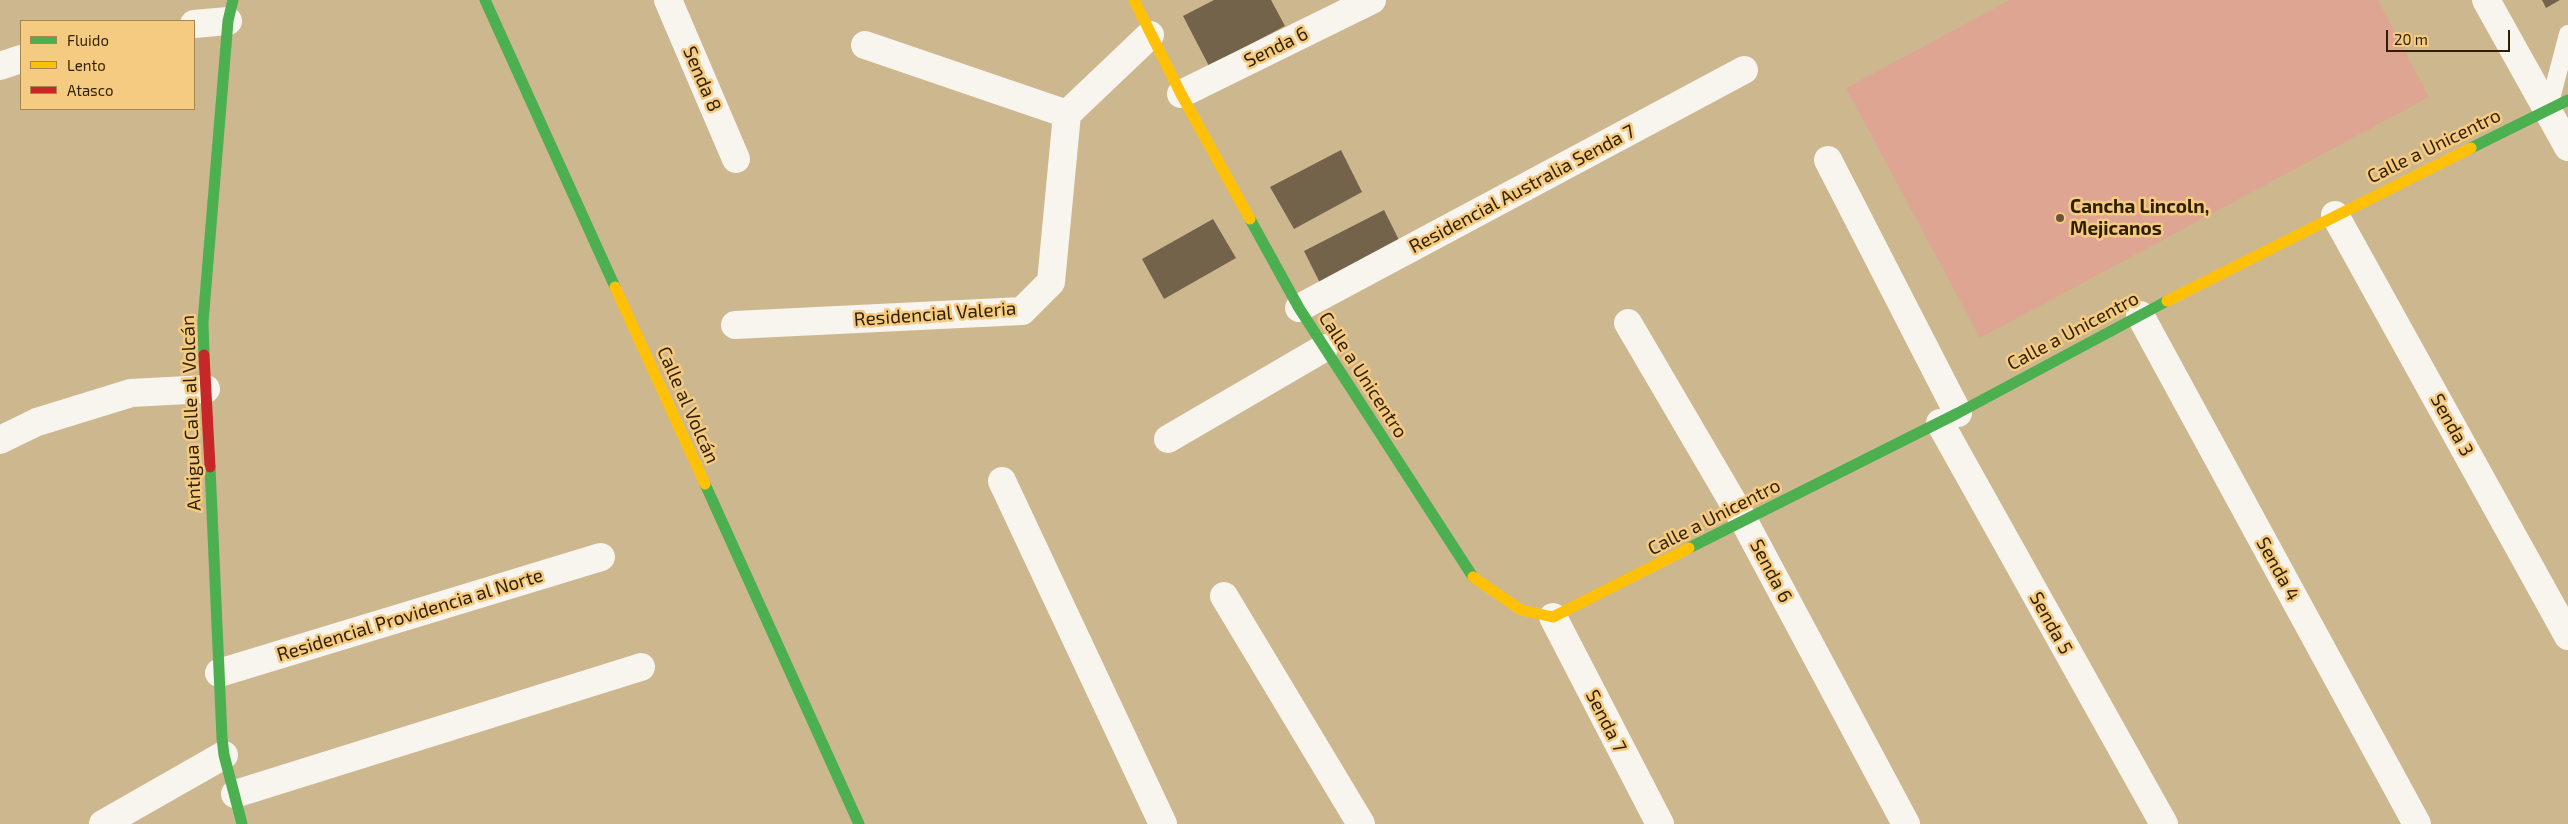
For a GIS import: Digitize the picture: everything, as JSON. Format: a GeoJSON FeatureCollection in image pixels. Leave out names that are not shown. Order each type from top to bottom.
{"type":"FeatureCollection","features":[{"type":"Feature","properties":{"kind":"street","name":"Calle al Volcán"},"geometry":{"type":"LineString","coordinates":[[485,0],[859,824]]}},
{"type":"Feature","properties":{"kind":"street","name":"Senda 8"},"geometry":{"type":"LineString","coordinates":[[668,0],[736,159]]}},
{"type":"Feature","properties":{"kind":"street","name":"Calle a Unicentro"},"geometry":{"type":"LineString","coordinates":[[1134,0],[1180,94],[1299,308],[1469,574],[1521,610],[1552,617],[1949,418],[2140,315],[2558,105]]}},
{"type":"Feature","properties":{"kind":"street","name":"Senda 6"},"geometry":{"type":"LineString","coordinates":[[1180,94],[1372,0]]}},
{"type":"Feature","properties":{"kind":"street"},"geometry":{"type":"LineString","coordinates":[[2486,0],[2558,105],[2568,147]]}},
{"type":"Feature","properties":{"kind":"street"},"geometry":{"type":"LineString","coordinates":[[195,24],[231,11]]}},
{"type":"Feature","properties":{"kind":"street","name":"Antigua Calle al Volcán"},"geometry":{"type":"LineString","coordinates":[[231,11],[203,322],[224,756],[242,824]]}},
{"type":"Feature","properties":{"kind":"street"},"geometry":{"type":"LineString","coordinates":[[865,45],[1066,114],[1150,35]]}},
{"type":"Feature","properties":{"kind":"street"},"geometry":{"type":"LineString","coordinates":[[0,66],[20,59]]}},
{"type":"Feature","properties":{"kind":"street","name":"Residencial Australia Senda 7"},"geometry":{"type":"LineString","coordinates":[[1299,308],[1744,70]]}},
{"type":"Feature","properties":{"kind":"street","name":"Residencial Valeria"},"geometry":{"type":"LineString","coordinates":[[735,325],[1022,311],[1050,282],[1066,114]]}},
{"type":"Feature","properties":{"kind":"street","name":"Senda 5"},"geometry":{"type":"LineString","coordinates":[[1828,160],[1949,418],[2164,824]]}},
{"type":"Feature","properties":{"kind":"street","name":"Senda 3"},"geometry":{"type":"LineString","coordinates":[[2336,215],[2568,636]]}},
{"type":"Feature","properties":{"kind":"street","name":"Senda 4"},"geometry":{"type":"LineString","coordinates":[[2140,315],[2417,824]]}},
{"type":"Feature","properties":{"kind":"street","name":"Senda 6"},"geometry":{"type":"LineString","coordinates":[[1628,323],[1744,521],[1906,824]]}},
{"type":"Feature","properties":{"kind":"street"},"geometry":{"type":"LineString","coordinates":[[1168,439],[1324,348]]}},
{"type":"Feature","properties":{"kind":"street"},"geometry":{"type":"LineString","coordinates":[[0,440],[38,422],[131,393],[206,389]]}},
{"type":"Feature","properties":{"kind":"street"},"geometry":{"type":"LineString","coordinates":[[1002,482],[1163,824]]}},
{"type":"Feature","properties":{"kind":"street","name":"Residencial Providencia al Norte"},"geometry":{"type":"LineString","coordinates":[[219,673],[601,557]]}},
{"type":"Feature","properties":{"kind":"street"},"geometry":{"type":"LineString","coordinates":[[1224,596],[1361,824]]}},
{"type":"Feature","properties":{"kind":"street","name":"Senda 7"},"geometry":{"type":"LineString","coordinates":[[1552,617],[1660,824]]}},
{"type":"Feature","properties":{"kind":"street"},"geometry":{"type":"LineString","coordinates":[[235,794],[641,667]]}},
{"type":"Feature","properties":{"kind":"street"},"geometry":{"type":"LineString","coordinates":[[103,824],[224,756]]}},
{"type":"Feature","properties":{"kind":"lane"},"geometry":{"type":"LineString","coordinates":[[2558,105],[2568,34]]}},
{"type":"Feature","properties":{"kind":"shaded area","name":"Cancha Lincoln, Mejicanos"},"geometry":{"type":"Polygon","coordinates":[[[2010,0],[2378,0],[2429,97],[1980,338],[1846,88],[2010,0]]]}},
{"type":"Feature","properties":{"kind":"building"},"geometry":{"type":"Polygon","coordinates":[[[1214,0],[1271,0],[1285,26],[1209,66],[1183,16],[1214,0]]]}},
{"type":"Feature","properties":{"kind":"building"},"geometry":{"type":"Polygon","coordinates":[[[2542,0],[2560,0],[2546,8],[2542,0]]]}},
{"type":"Feature","properties":{"kind":"building"},"geometry":{"type":"Polygon","coordinates":[[[1341,150],[1362,192],[1294,229],[1270,187],[1341,150]]]}},
{"type":"Feature","properties":{"kind":"building"},"geometry":{"type":"Polygon","coordinates":[[[1384,210],[1400,242],[1320,283],[1304,251],[1384,210]]]}},
{"type":"Feature","properties":{"kind":"building"},"geometry":{"type":"Polygon","coordinates":[[[1213,219],[1236,258],[1164,299],[1142,259],[1213,219]]]}},
{"type":"Feature","properties":{"kind":"traffic: fast"},"geometry":{"type":"LineString","coordinates":[[204,355],[203,322],[228,21],[233,0]]}},
{"type":"Feature","properties":{"kind":"traffic: fast"},"geometry":{"type":"LineString","coordinates":[[485,0],[615,287]]}},
{"type":"Feature","properties":{"kind":"traffic: fast"},"geometry":{"type":"LineString","coordinates":[[2471,148],[2568,100]]}},
{"type":"Feature","properties":{"kind":"traffic: fast"},"geometry":{"type":"LineString","coordinates":[[1250,219],[1299,308],[1473,577]]}},
{"type":"Feature","properties":{"kind":"traffic: fast"},"geometry":{"type":"LineString","coordinates":[[1689,548],[1958,413],[2167,301]]}},
{"type":"Feature","properties":{"kind":"traffic: fast"},"geometry":{"type":"LineString","coordinates":[[210,467],[222,738],[224,755],[242,824]]}},
{"type":"Feature","properties":{"kind":"traffic: fast"},"geometry":{"type":"LineString","coordinates":[[705,484],[859,824]]}},
{"type":"Feature","properties":{"kind":"traffic: slow"},"geometry":{"type":"LineString","coordinates":[[1134,0],[1181,94],[1250,219]]}},
{"type":"Feature","properties":{"kind":"traffic: slow"},"geometry":{"type":"LineString","coordinates":[[2167,301],[2471,148]]}},
{"type":"Feature","properties":{"kind":"traffic: slow"},"geometry":{"type":"LineString","coordinates":[[615,287],[705,484]]}},
{"type":"Feature","properties":{"kind":"traffic: slow"},"geometry":{"type":"LineString","coordinates":[[1473,577],[1521,610],[1553,617],[1689,548]]}},
{"type":"Feature","properties":{"kind":"traffic: jam"},"geometry":{"type":"LineString","coordinates":[[204,355],[210,467]]}},
{"type":"Feature","properties":{"kind":"place","name":"Cancha Lincoln, Mejicanos"},"geometry":{"type":"Point","coordinates":[2060,218]}}]}
